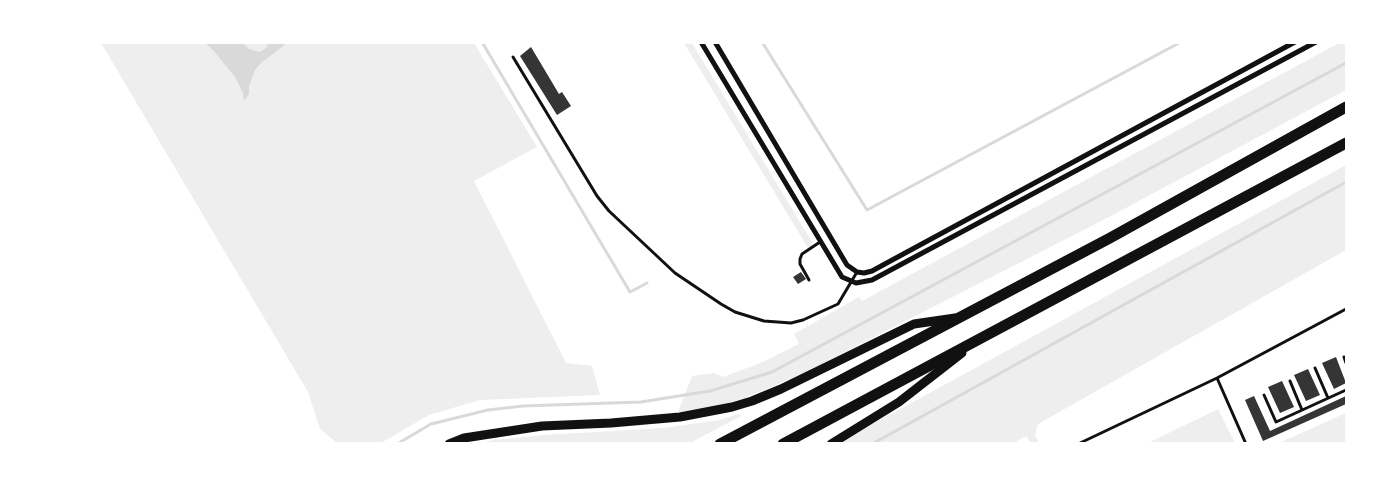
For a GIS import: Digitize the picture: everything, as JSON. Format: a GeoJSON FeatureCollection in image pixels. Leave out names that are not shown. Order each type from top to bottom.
{"type":"FeatureCollection","features":[{"type":"Feature","properties":{"kind":"highway"},"geometry":{"type":"LineString","coordinates":[[720,444],[1110,238],[1346,107]]}},
{"type":"Feature","properties":{"kind":"highway"},"geometry":{"type":"LineString","coordinates":[[783,444],[1346,144]]}},
{"type":"Feature","properties":{"kind":"main road"},"geometry":{"type":"LineString","coordinates":[[449,444],[464,438],[542,426],[680,417],[732,407],[781,390],[914,324],[963,316]]}},
{"type":"Feature","properties":{"kind":"main road"},"geometry":{"type":"LineString","coordinates":[[831,444],[899,402],[973,343]]}},
{"type":"Feature","properties":{"kind":"street"},"geometry":{"type":"LineString","coordinates":[[702,42],[842,277],[851,281],[865,282],[872,280],[1316,42]]}},
{"type":"Feature","properties":{"kind":"street"},"geometry":{"type":"LineString","coordinates":[[715,42],[848,265],[857,272],[872,271],[1295,42]]}},
{"type":"Feature","properties":{"kind":"lane"},"geometry":{"type":"LineString","coordinates":[[513,57],[597,196],[609,211],[675,273],[714,299],[735,312],[750,318],[778,323],[791,323],[815,316],[838,304],[857,272]]}},
{"type":"Feature","properties":{"kind":"lane"},"geometry":{"type":"LineString","coordinates":[[809,280],[800,264],[800,259],[802,254],[821,242]]}},
{"type":"Feature","properties":{"kind":"lane"},"geometry":{"type":"LineString","coordinates":[[1078,444],[1217,378],[1346,309]]}},
{"type":"Feature","properties":{"kind":"lane"},"geometry":{"type":"LineString","coordinates":[[1344,357],[1346,363]]}},
{"type":"Feature","properties":{"kind":"lane"},"geometry":{"type":"LineString","coordinates":[[1315,368],[1328,398]]}},
{"type":"Feature","properties":{"kind":"lane"},"geometry":{"type":"LineString","coordinates":[[1217,378],[1246,444]]}},
{"type":"Feature","properties":{"kind":"lane"},"geometry":{"type":"LineString","coordinates":[[1290,381],[1302,410]]}},
{"type":"Feature","properties":{"kind":"lane"},"geometry":{"type":"LineString","coordinates":[[1264,396],[1276,422],[1346,390]]}},
{"type":"Feature","properties":{"kind":"shaded area"},"geometry":{"type":"Polygon","coordinates":[[[101,43],[474,43],[537,147],[474,181],[566,363],[592,366],[600,395],[480,400],[429,415],[381,443],[337,443],[320,429],[308,392],[101,43]]]}},
{"type":"Feature","properties":{"kind":"shaded area"},"geometry":{"type":"Polygon","coordinates":[[[205,43],[243,43],[249,49],[260,52],[267,47],[268,43],[287,43],[255,70],[249,86],[249,94],[244,101],[243,93],[235,77],[205,43]]]}},
{"type":"Feature","properties":{"kind":"shaded area"},"geometry":{"type":"Polygon","coordinates":[[[684,43],[692,43],[812,242],[812,246],[808,248],[684,43]]]}},
{"type":"Feature","properties":{"kind":"shaded area"},"geometry":{"type":"Polygon","coordinates":[[[1339,43],[1346,43],[1346,90],[1109,217],[798,376],[742,399],[708,408],[678,412],[692,376],[714,373],[723,377],[763,362],[799,344],[794,334],[859,297],[862,301],[1339,43]]]}},
{"type":"Feature","properties":{"kind":"shaded area"},"geometry":{"type":"Polygon","coordinates":[[[1346,165],[1346,250],[1038,424],[1035,435],[1039,443],[1031,443],[1026,436],[1012,444],[840,444],[860,431],[1346,165]]]}},
{"type":"Feature","properties":{"kind":"shaded area"},"geometry":{"type":"Polygon","coordinates":[[[1218,409],[1235,443],[1148,443],[1218,409]]]}},
{"type":"Feature","properties":{"kind":"shaded area"},"geometry":{"type":"Polygon","coordinates":[[[1346,413],[1346,443],[1279,443],[1346,413]]]}},
{"type":"Feature","properties":{"kind":"shaded area"},"geometry":{"type":"Polygon","coordinates":[[[739,414],[741,416],[690,443],[478,443],[544,435],[664,428],[719,420],[739,414]]]}},
{"type":"Feature","properties":{"kind":"building"},"geometry":{"type":"Polygon","coordinates":[[[531,47],[559,94],[562,92],[571,106],[557,115],[520,56],[531,47]]]}},
{"type":"Feature","properties":{"kind":"building"},"geometry":{"type":"Polygon","coordinates":[[[801,272],[806,279],[798,284],[793,277],[801,272]]]}},
{"type":"Feature","properties":{"kind":"building"},"geometry":{"type":"Polygon","coordinates":[[[1336,357],[1346,383],[1334,389],[1322,363],[1336,357]]]}},
{"type":"Feature","properties":{"kind":"building"},"geometry":{"type":"Polygon","coordinates":[[[1308,369],[1320,395],[1306,401],[1294,375],[1308,369]]]}},
{"type":"Feature","properties":{"kind":"building"},"geometry":{"type":"Polygon","coordinates":[[[1282,381],[1294,407],[1280,413],[1268,387],[1282,381]]]}},
{"type":"Feature","properties":{"kind":"building"},"geometry":{"type":"Polygon","coordinates":[[[1254,396],[1270,431],[1346,396],[1346,404],[1263,441],[1245,400],[1254,396]]]}},
{"type":"Feature","properties":{"kind":"waterway"},"geometry":{"type":"LineString","coordinates":[[482,42],[630,292],[647,283]]}},
{"type":"Feature","properties":{"kind":"waterway"},"geometry":{"type":"LineString","coordinates":[[762,42],[867,210],[1181,42]]}},
{"type":"Feature","properties":{"kind":"waterway"},"geometry":{"type":"LineString","coordinates":[[397,444],[431,424],[488,410],[523,406],[641,402],[710,391],[772,372],[1346,63]]}},
{"type":"Feature","properties":{"kind":"waterway"},"geometry":{"type":"LineString","coordinates":[[872,444],[1346,182]]}}]}
